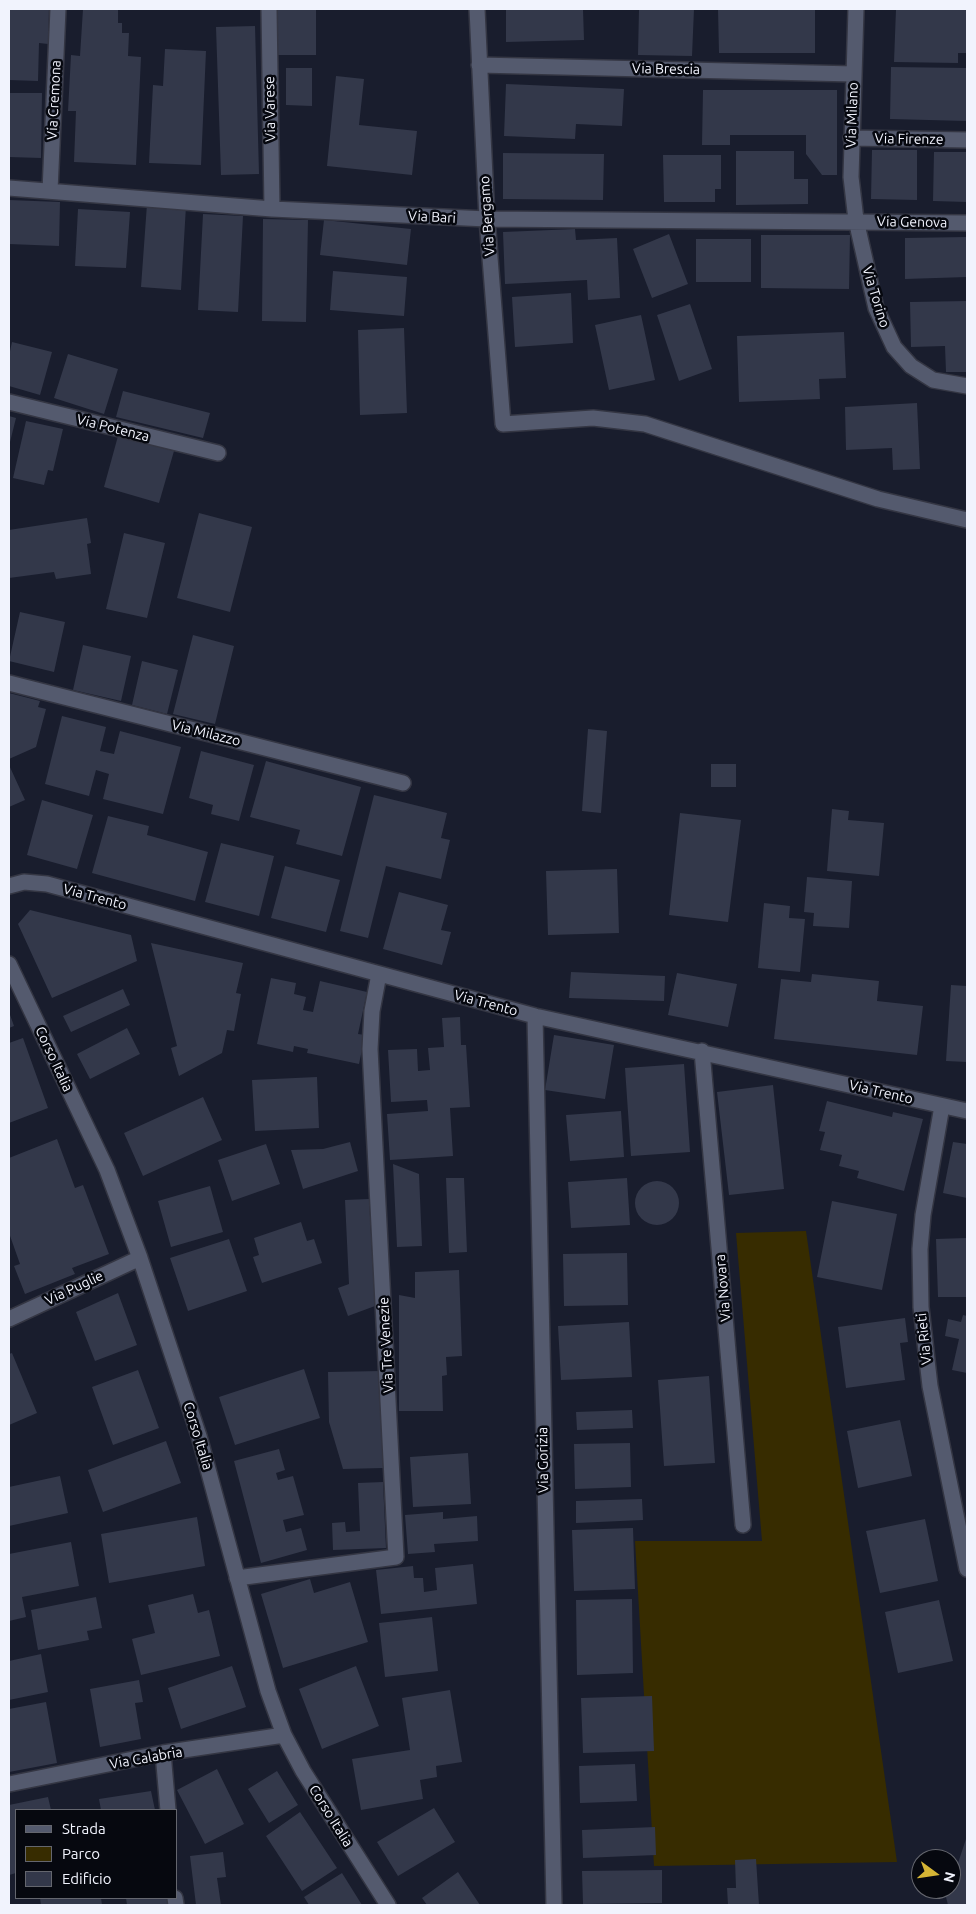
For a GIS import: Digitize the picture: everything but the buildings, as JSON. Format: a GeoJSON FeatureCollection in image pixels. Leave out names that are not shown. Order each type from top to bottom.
{"type":"FeatureCollection","features":[{"type":"Feature","properties":{"kind":"street","name":"Via Cremona"},"geometry":{"type":"LineString","coordinates":[[50,191],[58,9]]}},
{"type":"Feature","properties":{"kind":"street","name":"Via Varese"},"geometry":{"type":"LineString","coordinates":[[269,9],[272,209]]}},
{"type":"Feature","properties":{"kind":"street","name":"Via Bergamo"},"geometry":{"type":"LineString","coordinates":[[477,9],[487,219],[503,424],[593,418],[645,424],[878,499],[967,520]]}},
{"type":"Feature","properties":{"kind":"street","name":"Via Milano"},"geometry":{"type":"LineString","coordinates":[[856,9],[851,138],[851,177],[856,220]]}},
{"type":"Feature","properties":{"kind":"street","name":"Via Brescia"},"geometry":{"type":"LineString","coordinates":[[479,65],[854,74]]}},
{"type":"Feature","properties":{"kind":"street","name":"Via Firenze"},"geometry":{"type":"LineString","coordinates":[[851,138],[967,140]]}},
{"type":"Feature","properties":{"kind":"street","name":"Via Bari"},"geometry":{"type":"LineString","coordinates":[[9,188],[272,209],[487,219],[856,220]]}},
{"type":"Feature","properties":{"kind":"street","name":"Via Genova"},"geometry":{"type":"LineString","coordinates":[[856,220],[967,223]]}},
{"type":"Feature","properties":{"kind":"street","name":"Via Torino"},"geometry":{"type":"LineString","coordinates":[[856,220],[876,308],[894,347],[911,366],[927,377],[947,384],[967,386]]}},
{"type":"Feature","properties":{"kind":"street","name":"Via Potenza"},"geometry":{"type":"LineString","coordinates":[[9,402],[218,453]]}},
{"type":"Feature","properties":{"kind":"street","name":"Via Milazzo"},"geometry":{"type":"LineString","coordinates":[[9,683],[403,783]]}},
{"type":"Feature","properties":{"kind":"street","name":"Via Trento"},"geometry":{"type":"LineString","coordinates":[[9,886],[24,882],[47,884],[535,1016],[702,1051],[967,1111]]}},
{"type":"Feature","properties":{"kind":"street","name":"Corso Italia"},"geometry":{"type":"LineString","coordinates":[[9,964],[107,1170],[140,1258],[199,1436],[266,1686],[284,1735],[303,1771],[388,1905]]}},
{"type":"Feature","properties":{"kind":"street","name":"Via Tre Venezie"},"geometry":{"type":"LineString","coordinates":[[237,1578],[396,1557],[370,1049],[372,1010],[379,974]]}},
{"type":"Feature","properties":{"kind":"street","name":"Via Gorizia"},"geometry":{"type":"LineString","coordinates":[[535,1016],[554,1905]]}},
{"type":"Feature","properties":{"kind":"street","name":"Via Novara"},"geometry":{"type":"LineString","coordinates":[[702,1051],[743,1525]]}},
{"type":"Feature","properties":{"kind":"street","name":"Via Rieti"},"geometry":{"type":"LineString","coordinates":[[942,1106],[923,1215],[920,1249],[920,1307],[930,1386],[967,1569]]}},
{"type":"Feature","properties":{"kind":"street","name":"Via Puglie"},"geometry":{"type":"LineString","coordinates":[[9,1319],[140,1258]]}},
{"type":"Feature","properties":{"kind":"street","name":"Via Calabria"},"geometry":{"type":"LineString","coordinates":[[9,1784],[163,1754],[284,1735]]}},
{"type":"Feature","properties":{"kind":"street"},"geometry":{"type":"LineString","coordinates":[[163,1754],[168,1809]]}},
{"type":"Feature","properties":{"kind":"green space"},"geometry":{"type":"Polygon","coordinates":[[[806,1231],[897,1862],[654,1866],[635,1541],[762,1541],[736,1233],[806,1231]]]}}]}
